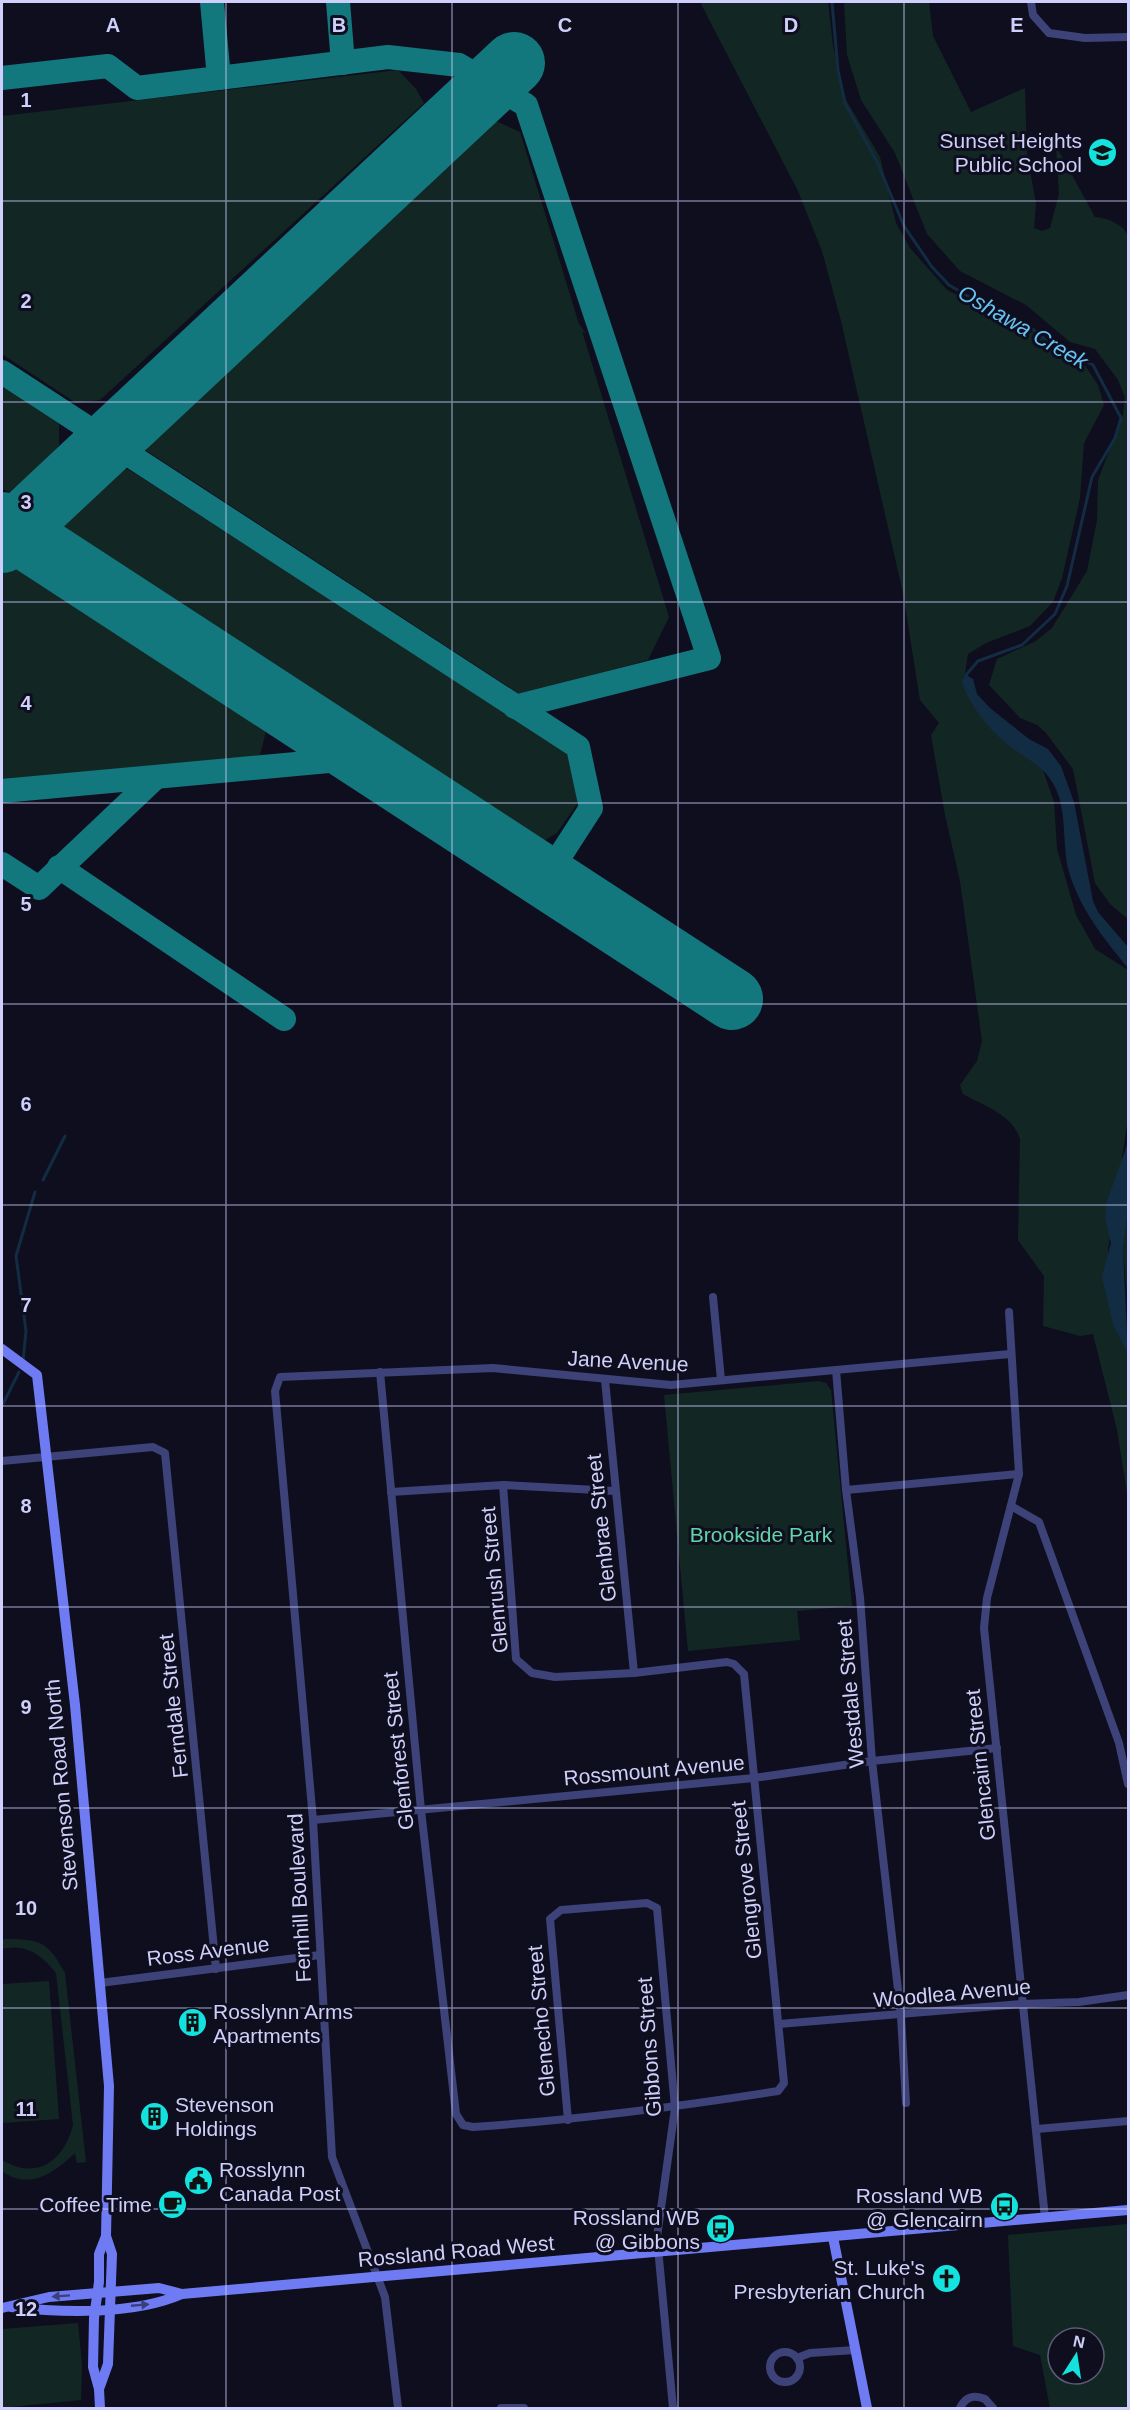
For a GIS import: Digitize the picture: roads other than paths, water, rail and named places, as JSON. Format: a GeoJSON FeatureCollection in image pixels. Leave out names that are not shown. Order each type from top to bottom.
{"type":"FeatureCollection","features":[{"type":"Feature","properties":{"kind":"main road","name":"Stevenson Road North"},"geometry":{"type":"LineString","coordinates":[[2,1349],[37,1375],[75,1705],[110,2107],[106,2236],[99,2254],[93,2367],[99,2389],[100,2409]]}},
{"type":"Feature","properties":{"kind":"main road","name":"Rossland Road West"},"geometry":{"type":"LineString","coordinates":[[6,2308],[49,2297],[159,2288],[182,2294],[1128,2210]]}},
{"type":"Feature","properties":{"kind":"main road","name":"Stevenson Road North"},"geometry":{"type":"LineString","coordinates":[[99,2389],[108,2364],[112,2254],[106,2236]]}},
{"type":"Feature","properties":{"kind":"main road"},"geometry":{"type":"LineString","coordinates":[[833,2237],[867,2409]]}},
{"type":"Feature","properties":{"kind":"main road","name":"Rossland Road West"},"geometry":{"type":"LineString","coordinates":[[6,2308],[51,2312],[110,2308],[160,2304],[182,2294]]}},
{"type":"Feature","properties":{"kind":"street"},"geometry":{"type":"LineString","coordinates":[[1031,2],[1033,15],[1049,33],[1085,38],[1128,37]]}},
{"type":"Feature","properties":{"kind":"street"},"geometry":{"type":"LineString","coordinates":[[713,1297],[721,1380]]}},
{"type":"Feature","properties":{"kind":"street","name":"Glencairn Street"},"geometry":{"type":"LineString","coordinates":[[1009,1312],[1010,1354],[1020,1474],[987,1598],[984,1628],[1021,2004],[1037,2129],[1045,2218]]}},
{"type":"Feature","properties":{"kind":"street","name":"Jane Avenue"},"geometry":{"type":"LineString","coordinates":[[280,1377],[493,1368],[671,1385],[1010,1354]]}},
{"type":"Feature","properties":{"kind":"street","name":"Westdale Street"},"geometry":{"type":"LineString","coordinates":[[836,1370],[846,1490],[860,1597],[872,1761],[901,2016],[906,2103]]}},
{"type":"Feature","properties":{"kind":"street","name":"Glenforest Street"},"geometry":{"type":"LineString","coordinates":[[380,1371],[421,1810],[456,2114],[463,2125],[472,2127],[568,2120]]}},
{"type":"Feature","properties":{"kind":"street","name":"Fernhill Boulevard"},"geometry":{"type":"LineString","coordinates":[[280,1377],[275,1391],[314,1820],[332,2157],[380,2277],[385,2297],[398,2409]]}},
{"type":"Feature","properties":{"kind":"street","name":"Glenbrae Street"},"geometry":{"type":"LineString","coordinates":[[605,1380],[634,1672]]}},
{"type":"Feature","properties":{"kind":"street","name":"Ferndale Street"},"geometry":{"type":"LineString","coordinates":[[46,1457],[153,1447],[161,1450],[167,1460],[216,1969]]}},
{"type":"Feature","properties":{"kind":"street"},"geometry":{"type":"LineString","coordinates":[[2,1461],[46,1457]]}},
{"type":"Feature","properties":{"kind":"street"},"geometry":{"type":"LineString","coordinates":[[846,1490],[1020,1474]]}},
{"type":"Feature","properties":{"kind":"street"},"geometry":{"type":"LineString","coordinates":[[391,1492],[503,1485],[615,1491]]}},
{"type":"Feature","properties":{"kind":"street","name":"Glenrush Street"},"geometry":{"type":"LineString","coordinates":[[503,1485],[516,1659],[532,1672],[555,1677],[634,1672],[727,1662],[734,1664],[744,1674]]}},
{"type":"Feature","properties":{"kind":"street"},"geometry":{"type":"LineString","coordinates":[[1011,1506],[1039,1522],[1119,1743],[1128,1784]]}},
{"type":"Feature","properties":{"kind":"street","name":"Glengrove Street"},"geometry":{"type":"LineString","coordinates":[[675,2108],[778,2091],[784,2083],[744,1674]]}},
{"type":"Feature","properties":{"kind":"street","name":"Rossmount Avenue"},"geometry":{"type":"LineString","coordinates":[[314,1820],[754,1778],[872,1761],[997,1748]]}},
{"type":"Feature","properties":{"kind":"street","name":"Glenecho Street"},"geometry":{"type":"LineString","coordinates":[[568,2120],[550,1919],[561,1910],[647,1903]]}},
{"type":"Feature","properties":{"kind":"street","name":"Gibbons Street"},"geometry":{"type":"LineString","coordinates":[[647,1903],[657,1908],[675,2108],[657,2237],[673,2409]]}},
{"type":"Feature","properties":{"kind":"street","name":"Ross Avenue"},"geometry":{"type":"LineString","coordinates":[[100,1983],[320,1955]]}},
{"type":"Feature","properties":{"kind":"street","name":"Woodlea Avenue"},"geometry":{"type":"LineString","coordinates":[[779,2024],[901,2016],[1021,2004],[1079,2002],[1128,1995]]}},
{"type":"Feature","properties":{"kind":"street"},"geometry":{"type":"LineString","coordinates":[[568,2120],[675,2108]]}},
{"type":"Feature","properties":{"kind":"street"},"geometry":{"type":"LineString","coordinates":[[1037,2129],[1128,2121]]}},
{"type":"Feature","properties":{"kind":"street"},"geometry":{"type":"LineString","coordinates":[[797,2358],[800,2368],[796,2377],[782,2382],[773,2377],[770,2367],[776,2355],[785,2352],[797,2358],[810,2353],[855,2350]]}},
{"type":"Feature","properties":{"kind":"street"},"geometry":{"type":"LineString","coordinates":[[960,2409],[965,2401],[975,2396],[986,2398],[993,2409]]}},
{"type":"Feature","properties":{"kind":"street"},"geometry":{"type":"LineString","coordinates":[[501,2409],[524,2409]]}},
{"type":"Feature","properties":{"kind":"water"},"geometry":{"type":"Polygon","coordinates":[[[965,674],[973,679],[977,694],[990,708],[1029,739],[1048,749],[1061,766],[1074,802],[1093,901],[1098,912],[1128,947],[1128,968],[1110,946],[1079,899],[1069,872],[1062,812],[1056,789],[1043,770],[1007,744],[984,720],[971,702],[962,683],[965,674]]]}},
{"type":"Feature","properties":{"kind":"water"},"geometry":{"type":"Polygon","coordinates":[[[1128,1142],[1128,1212],[1123,1250],[1128,1354],[1113,1324],[1102,1277],[1111,1243],[1105,1219],[1106,1204],[1128,1142]]]}},
{"type":"Feature","properties":{"kind":"waterway","name":"Oshawa Creek"},"geometry":{"type":"LineString","coordinates":[[832,2],[838,70],[845,103],[877,162],[904,226],[932,267],[949,285],[1001,311],[1031,328],[1051,344],[1093,365],[1121,418],[1115,438],[1092,477],[1067,586],[1055,614],[1022,645],[978,661],[966,675]]}},
{"type":"Feature","properties":{"kind":"waterway"},"geometry":{"type":"LineString","coordinates":[[43,1180],[65,1136]]}},
{"type":"Feature","properties":{"kind":"waterway"},"geometry":{"type":"LineString","coordinates":[[23,1361],[26,1331],[16,1256],[35,1192]]}},
{"type":"Feature","properties":{"kind":"waterway"},"geometry":{"type":"LineString","coordinates":[[2,1406],[19,1372]]}},
{"type":"Feature","properties":{"kind":"place","name":"Sunset Heights Public School"},"geometry":{"type":"Point","coordinates":[1103,152]}},
{"type":"Feature","properties":{"kind":"place","name":"Rosslynn Arms Apartments"},"geometry":{"type":"Point","coordinates":[192,2023]}},
{"type":"Feature","properties":{"kind":"place","name":"Stevenson Holdings"},"geometry":{"type":"Point","coordinates":[154,2116]}},
{"type":"Feature","properties":{"kind":"place","name":"Rosslynn Canada Post"},"geometry":{"type":"Point","coordinates":[198,2181]}},
{"type":"Feature","properties":{"kind":"place","name":"Coffee Time"},"geometry":{"type":"Point","coordinates":[173,2204]}},
{"type":"Feature","properties":{"kind":"place","name":"Rossland WB @ Glencairn"},"geometry":{"type":"Point","coordinates":[1004,2207]}},
{"type":"Feature","properties":{"kind":"place","name":"Rossland WB @ Gibbons"},"geometry":{"type":"Point","coordinates":[721,2229]}},
{"type":"Feature","properties":{"kind":"place","name":"St. Luke's Presbyterian Church"},"geometry":{"type":"Point","coordinates":[946,2279]}},
{"type":"Feature","properties":{"kind":"park label","name":"Brookside Park"},"geometry":{"type":"Point","coordinates":[761,1534]}}]}
